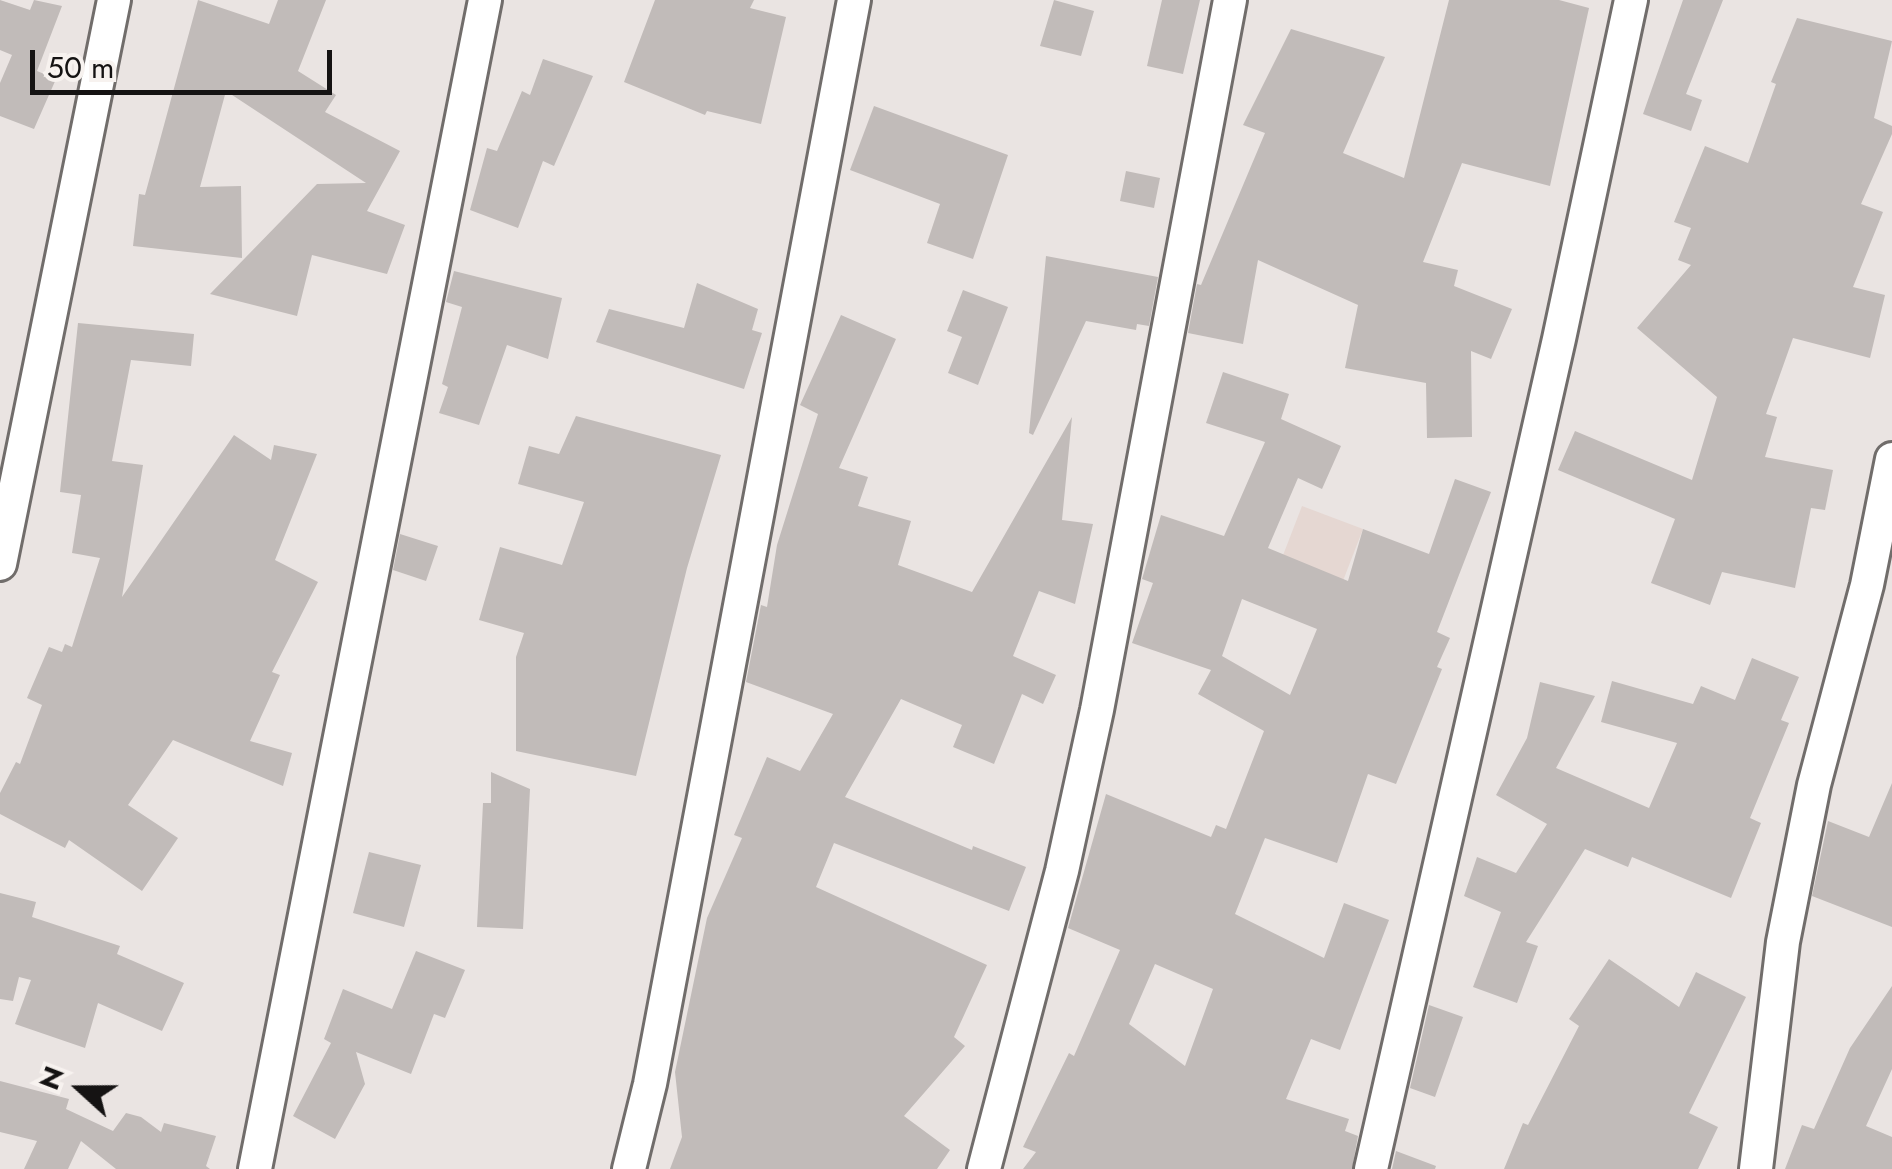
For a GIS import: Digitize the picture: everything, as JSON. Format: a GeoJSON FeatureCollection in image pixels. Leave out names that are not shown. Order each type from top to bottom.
{"type":"FeatureCollection","features":[{"type":"Feature","properties":{"kind":"street"},"geometry":{"type":"LineString","coordinates":[[0,564],[114,0]]}},
{"type":"Feature","properties":{"kind":"street"},"geometry":{"type":"LineString","coordinates":[[255,1169],[485,0]]}},
{"type":"Feature","properties":{"kind":"street"},"geometry":{"type":"LineString","coordinates":[[629,1169],[650,1084],[854,0]]}},
{"type":"Feature","properties":{"kind":"street"},"geometry":{"type":"LineString","coordinates":[[984,1169],[1062,871],[1097,710],[1230,0]]}},
{"type":"Feature","properties":{"kind":"street"},"geometry":{"type":"LineString","coordinates":[[1370,1169],[1560,339],[1631,0]]}},
{"type":"Feature","properties":{"kind":"street"},"geometry":{"type":"LineString","coordinates":[[1756,1169],[1783,942],[1814,784],[1867,584],[1892,460]]}},
{"type":"Feature","properties":{"kind":"shaded area"},"geometry":{"type":"Polygon","coordinates":[[[1302,506],[1363,529],[1341,586],[1280,563],[1302,506]]]}},
{"type":"Feature","properties":{"kind":"building"},"geometry":{"type":"Polygon","coordinates":[[[0,0],[30,10],[34,0],[62,6],[37,71],[56,79],[34,129],[0,116],[0,83],[12,55],[0,50],[0,0]]]}},
{"type":"Feature","properties":{"kind":"building"},"geometry":{"type":"Polygon","coordinates":[[[198,0],[269,24],[278,0],[326,0],[298,71],[336,95],[325,112],[400,151],[367,211],[405,225],[387,274],[312,255],[297,316],[210,294],[317,184],[366,183],[226,91],[200,187],[241,186],[242,258],[133,246],[139,194],[145,195],[198,0]]]}},
{"type":"Feature","properties":{"kind":"building"},"geometry":{"type":"Polygon","coordinates":[[[655,0],[754,0],[750,8],[786,17],[761,124],[707,111],[705,115],[624,82],[655,0]]]}},
{"type":"Feature","properties":{"kind":"building"},"geometry":{"type":"Polygon","coordinates":[[[1054,0],[1094,11],[1081,56],[1040,46],[1054,0]]]}},
{"type":"Feature","properties":{"kind":"building"},"geometry":{"type":"Polygon","coordinates":[[[1162,0],[1200,0],[1183,74],[1147,66],[1162,0]]]}},
{"type":"Feature","properties":{"kind":"building"},"geometry":{"type":"Polygon","coordinates":[[[1449,0],[1559,0],[1589,8],[1550,186],[1462,163],[1423,262],[1458,270],[1454,286],[1512,309],[1491,359],[1471,351],[1472,437],[1427,438],[1426,383],[1345,368],[1358,305],[1258,260],[1243,344],[1188,333],[1197,284],[1201,285],[1265,133],[1243,125],[1291,29],[1385,57],[1343,153],[1404,178],[1449,0]]]}},
{"type":"Feature","properties":{"kind":"building"},"geometry":{"type":"Polygon","coordinates":[[[1683,0],[1723,0],[1686,94],[1702,100],[1691,131],[1643,114],[1683,0]]]}},
{"type":"Feature","properties":{"kind":"building"},"geometry":{"type":"Polygon","coordinates":[[[1797,18],[1892,41],[1874,118],[1892,126],[1892,134],[1861,204],[1883,212],[1853,287],[1885,295],[1870,358],[1793,338],[1766,414],[1777,417],[1765,457],[1833,470],[1825,510],[1811,508],[1795,588],[1722,572],[1710,605],[1651,583],[1675,519],[1558,470],[1575,431],[1692,480],[1717,397],[1637,328],[1691,265],[1678,260],[1691,228],[1674,222],[1705,146],[1748,163],[1776,84],[1771,82],[1797,18]]]}},
{"type":"Feature","properties":{"kind":"building"},"geometry":{"type":"Polygon","coordinates":[[[543,59],[593,76],[554,166],[543,161],[518,228],[470,210],[487,148],[497,151],[522,91],[530,95],[543,59]]]}},
{"type":"Feature","properties":{"kind":"building"},"geometry":{"type":"Polygon","coordinates":[[[874,106],[1008,155],[973,259],[927,243],[940,204],[850,170],[874,106]]]}},
{"type":"Feature","properties":{"kind":"building"},"geometry":{"type":"Polygon","coordinates":[[[1126,171],[1160,178],[1154,208],[1120,201],[1126,171]]]}},
{"type":"Feature","properties":{"kind":"building"},"geometry":{"type":"Polygon","coordinates":[[[1046,256],[1158,277],[1149,326],[1137,324],[1136,330],[1086,321],[1033,435],[1029,433],[1046,256]]]}},
{"type":"Feature","properties":{"kind":"building"},"geometry":{"type":"Polygon","coordinates":[[[454,271],[562,298],[548,359],[507,345],[479,425],[439,413],[448,387],[442,384],[462,307],[446,302],[454,271]]]}},
{"type":"Feature","properties":{"kind":"building"},"geometry":{"type":"Polygon","coordinates":[[[697,283],[758,309],[752,330],[762,333],[744,389],[596,342],[609,309],[684,328],[697,283]]]}},
{"type":"Feature","properties":{"kind":"building"},"geometry":{"type":"Polygon","coordinates":[[[963,290],[1008,307],[978,385],[948,373],[962,337],[947,331],[963,290]]]}},
{"type":"Feature","properties":{"kind":"building"},"geometry":{"type":"Polygon","coordinates":[[[841,315],[896,339],[839,468],[868,477],[858,506],[911,521],[898,565],[972,592],[1072,417],[1062,520],[1093,524],[1075,604],[1039,591],[1013,656],[1056,675],[1043,704],[1022,694],[994,764],[953,747],[962,725],[901,699],[845,797],[972,850],[973,846],[1026,867],[1009,911],[834,843],[816,887],[987,965],[954,1037],[965,1046],[904,1116],[950,1150],[937,1169],[670,1169],[682,1137],[675,1072],[707,918],[742,838],[734,835],[767,757],[800,771],[833,714],[746,682],[761,605],[767,607],[777,545],[818,414],[800,405],[841,315]]]}},
{"type":"Feature","properties":{"kind":"building"},"geometry":{"type":"Polygon","coordinates":[[[78,323],[194,334],[191,366],[131,360],[112,461],[143,465],[122,597],[234,435],[271,460],[274,445],[317,454],[275,560],[318,582],[272,672],[280,675],[250,741],[292,753],[283,786],[173,740],[128,805],[178,838],[142,891],[69,840],[65,848],[0,814],[0,793],[16,762],[20,764],[42,705],[27,698],[49,647],[62,652],[65,644],[72,647],[100,558],[72,553],[81,495],[60,492],[78,323]]]}},
{"type":"Feature","properties":{"kind":"building"},"geometry":{"type":"Polygon","coordinates":[[[1223,372],[1289,394],[1281,419],[1341,446],[1322,489],[1298,478],[1268,548],[1348,581],[1363,529],[1429,554],[1455,479],[1491,492],[1437,632],[1450,638],[1437,667],[1442,669],[1396,784],[1368,774],[1337,863],[1265,838],[1235,914],[1324,958],[1344,903],[1389,920],[1340,1050],[1311,1039],[1286,1099],[1349,1119],[1345,1131],[1358,1136],[1352,1169],[1023,1169],[1036,1152],[1023,1147],[1069,1053],[1074,1056],[1120,950],[1068,928],[1106,794],[1211,837],[1216,825],[1226,829],[1264,731],[1198,694],[1211,670],[1132,643],[1153,583],[1142,579],[1161,515],[1224,536],[1265,442],[1206,423],[1223,372]],[[1242,599],[1222,656],[1290,695],[1317,629],[1242,599]],[[1155,964],[1129,1024],[1185,1066],[1213,989],[1155,964]]]}},
{"type":"Feature","properties":{"kind":"building"},"geometry":{"type":"Polygon","coordinates":[[[576,416],[721,455],[687,568],[636,776],[516,751],[516,657],[524,633],[479,620],[500,547],[562,565],[584,502],[518,484],[529,446],[559,454],[576,416]]]}},
{"type":"Feature","properties":{"kind":"building"},"geometry":{"type":"Polygon","coordinates":[[[400,534],[438,546],[426,581],[393,570],[400,534]]]}},
{"type":"Feature","properties":{"kind":"building"},"geometry":{"type":"Polygon","coordinates":[[[1752,658],[1799,677],[1781,720],[1789,723],[1750,818],[1761,823],[1731,898],[1632,857],[1628,867],[1585,849],[1526,942],[1538,946],[1517,1003],[1473,987],[1501,912],[1464,896],[1477,857],[1516,873],[1547,824],[1496,795],[1527,738],[1540,682],[1595,696],[1556,768],[1649,808],[1677,743],[1601,722],[1612,681],[1693,704],[1701,686],[1735,700],[1752,658]]]}},
{"type":"Feature","properties":{"kind":"building"},"geometry":{"type":"Polygon","coordinates":[[[491,772],[530,789],[523,929],[477,927],[483,803],[491,803],[491,772]]]}},
{"type":"Feature","properties":{"kind":"building"},"geometry":{"type":"Polygon","coordinates":[[[1892,783],[1892,927],[1812,896],[1828,821],[1869,837],[1892,783]]]}},
{"type":"Feature","properties":{"kind":"building"},"geometry":{"type":"Polygon","coordinates":[[[369,852],[421,865],[404,927],[353,913],[369,852]]]}},
{"type":"Feature","properties":{"kind":"building"},"geometry":{"type":"Polygon","coordinates":[[[0,893],[36,902],[32,917],[120,946],[117,954],[184,983],[162,1031],[98,1003],[85,1048],[15,1024],[31,980],[19,977],[13,1001],[0,999],[0,893]]]}},
{"type":"Feature","properties":{"kind":"building"},"geometry":{"type":"Polygon","coordinates":[[[416,951],[465,970],[445,1018],[434,1014],[411,1074],[356,1052],[365,1084],[335,1139],[293,1116],[331,1043],[324,1039],[343,989],[392,1009],[416,951]]]}},
{"type":"Feature","properties":{"kind":"building"},"geometry":{"type":"Polygon","coordinates":[[[1609,959],[1679,1007],[1696,972],[1746,997],[1689,1113],[1718,1127],[1698,1169],[1504,1169],[1523,1123],[1528,1125],[1579,1026],[1569,1019],[1609,959]]]}},
{"type":"Feature","properties":{"kind":"building"},"geometry":{"type":"Polygon","coordinates":[[[1892,986],[1892,1069],[1866,1126],[1892,1137],[1892,1169],[1785,1169],[1802,1125],[1814,1129],[1850,1048],[1892,986]]]}},
{"type":"Feature","properties":{"kind":"building"},"geometry":{"type":"Polygon","coordinates":[[[1429,1005],[1463,1017],[1435,1097],[1410,1088],[1429,1005]]]}},
{"type":"Feature","properties":{"kind":"building"},"geometry":{"type":"Polygon","coordinates":[[[0,1081],[69,1099],[66,1109],[113,1131],[126,1113],[141,1117],[161,1132],[164,1123],[216,1136],[206,1166],[210,1169],[116,1169],[81,1141],[68,1169],[24,1169],[37,1141],[0,1132],[0,1081]]]}},
{"type":"Feature","properties":{"kind":"building"},"geometry":{"type":"Polygon","coordinates":[[[1396,1151],[1436,1166],[1435,1169],[1392,1169],[1396,1151]]]}}]}
